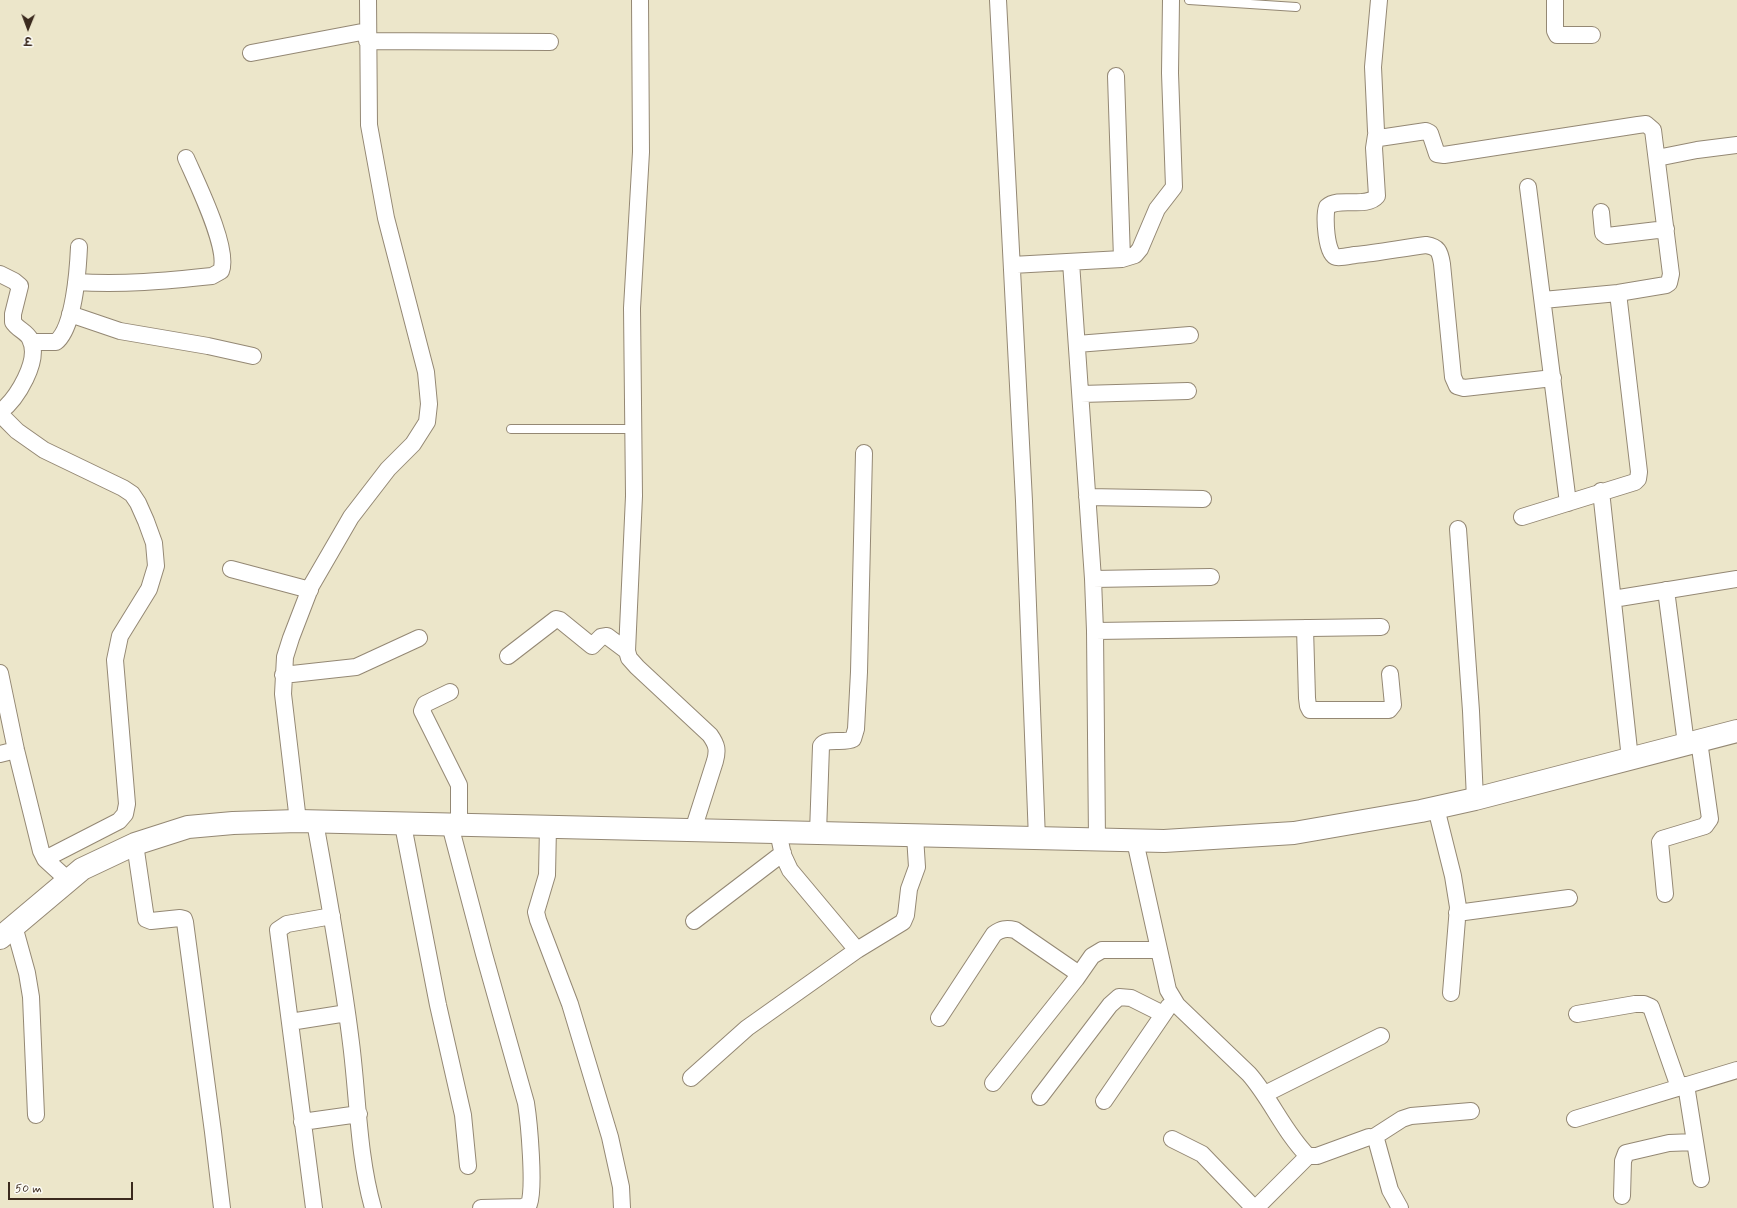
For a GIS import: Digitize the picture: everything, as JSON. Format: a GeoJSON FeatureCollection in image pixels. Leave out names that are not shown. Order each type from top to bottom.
{"type":"FeatureCollection","features":[{"type":"Feature","properties":{"kind":"street"},"geometry":{"type":"LineString","coordinates":[[368,0],[367,36],[369,125],[386,218],[426,372],[429,404],[427,422],[412,444],[388,469],[351,517],[310,590],[287,651],[283,676],[283,694],[301,816],[332,916],[347,1013],[367,1184],[372,1203]]}},
{"type":"Feature","properties":{"kind":"street"},"geometry":{"type":"LineString","coordinates":[[640,0],[641,152],[632,308],[634,496],[627,651],[629,658],[637,667],[710,735],[716,744],[717,752],[715,761],[696,820]]}},
{"type":"Feature","properties":{"kind":"street"},"geometry":{"type":"LineString","coordinates":[[998,0],[1024,501],[1037,825]]}},
{"type":"Feature","properties":{"kind":"street"},"geometry":{"type":"LineString","coordinates":[[1012,265],[1122,259],[1135,255],[1140,248],[1157,209],[1174,187],[1170,73],[1171,0]]}},
{"type":"Feature","properties":{"kind":"street"},"geometry":{"type":"LineString","coordinates":[[1379,0],[1373,67],[1376,135],[1374,148],[1377,196],[1369,200],[1334,204],[1327,207],[1327,234],[1332,255],[1336,257],[1360,255],[1426,245],[1435,246],[1439,250],[1442,264],[1453,377],[1457,386],[1464,388],[1553,378]]}},
{"type":"Feature","properties":{"kind":"street"},"geometry":{"type":"LineString","coordinates":[[1555,0],[1555,31],[1557,35],[1592,35]]}},
{"type":"Feature","properties":{"kind":"street"},"geometry":{"type":"LineString","coordinates":[[251,53],[367,36],[550,42]]}},
{"type":"Feature","properties":{"kind":"street"},"geometry":{"type":"LineString","coordinates":[[1116,76],[1122,259]]}},
{"type":"Feature","properties":{"kind":"street"},"geometry":{"type":"LineString","coordinates":[[1376,135],[1382,138],[1426,131],[1430,133],[1437,154],[1444,155],[1646,124],[1653,130],[1658,158],[1671,274],[1669,283],[1666,285],[1618,293],[1543,300]]}},
{"type":"Feature","properties":{"kind":"street"},"geometry":{"type":"LineString","coordinates":[[1658,158],[1697,150],[1737,145]]}},
{"type":"Feature","properties":{"kind":"street"},"geometry":{"type":"LineString","coordinates":[[76,282],[126,284],[212,276],[221,271],[222,251],[210,213],[186,158]]}},
{"type":"Feature","properties":{"kind":"street"},"geometry":{"type":"LineString","coordinates":[[1528,187],[1568,503]]}},
{"type":"Feature","properties":{"kind":"street"},"geometry":{"type":"LineString","coordinates":[[1601,212],[1603,233],[1607,236],[1666,229]]}},
{"type":"Feature","properties":{"kind":"street"},"geometry":{"type":"LineString","coordinates":[[31,342],[56,342],[63,332],[70,314],[76,282],[80,247]]}},
{"type":"Feature","properties":{"kind":"street"},"geometry":{"type":"LineString","coordinates":[[1071,262],[1093,579],[1097,826]]}},
{"type":"Feature","properties":{"kind":"street"},"geometry":{"type":"LineString","coordinates":[[0,274],[14,281],[20,286],[12,322],[29,337],[34,352],[24,380],[14,399],[0,413],[17,431],[44,450],[123,488],[132,494],[146,521],[156,556],[156,566],[152,579],[148,589],[120,636],[115,660],[126,777],[127,804],[125,814],[119,821],[57,870],[7,932],[27,973],[31,997],[36,1115]]}},
{"type":"Feature","properties":{"kind":"street"},"geometry":{"type":"LineString","coordinates":[[1522,517],[1601,491],[1635,482],[1639,476],[1618,293]]}},
{"type":"Feature","properties":{"kind":"street"},"geometry":{"type":"LineString","coordinates":[[70,314],[120,331],[208,346],[253,356]]}},
{"type":"Feature","properties":{"kind":"street"},"geometry":{"type":"LineString","coordinates":[[1077,344],[1190,335]]}},
{"type":"Feature","properties":{"kind":"street"},"geometry":{"type":"LineString","coordinates":[[1081,394],[1188,391]]}},
{"type":"Feature","properties":{"kind":"street"},"geometry":{"type":"LineString","coordinates":[[818,822],[821,746],[826,742],[848,742],[853,739],[856,729],[860,672],[864,453]]}},
{"type":"Feature","properties":{"kind":"street"},"geometry":{"type":"LineString","coordinates":[[1601,491],[1629,747]]}},
{"type":"Feature","properties":{"kind":"street"},"geometry":{"type":"LineString","coordinates":[[1087,497],[1203,499]]}},
{"type":"Feature","properties":{"kind":"street"},"geometry":{"type":"LineString","coordinates":[[1458,529],[1475,790]]}},
{"type":"Feature","properties":{"kind":"street"},"geometry":{"type":"LineString","coordinates":[[231,569],[310,590]]}},
{"type":"Feature","properties":{"kind":"street"},"geometry":{"type":"LineString","coordinates":[[1093,579],[1211,577]]}},
{"type":"Feature","properties":{"kind":"street"},"geometry":{"type":"LineString","coordinates":[[1613,599],[1737,579]]}},
{"type":"Feature","properties":{"kind":"street"},"geometry":{"type":"LineString","coordinates":[[1665,894],[1660,842],[1662,838],[1705,826],[1710,819],[1688,736],[1666,590]]}},
{"type":"Feature","properties":{"kind":"street"},"geometry":{"type":"LineString","coordinates":[[508,656],[556,619],[560,620],[591,645],[594,645],[603,636],[607,636],[627,651]]}},
{"type":"Feature","properties":{"kind":"street"},"geometry":{"type":"LineString","coordinates":[[1095,631],[1381,627]]}},
{"type":"Feature","properties":{"kind":"street"},"geometry":{"type":"LineString","coordinates":[[1305,628],[1307,698],[1310,710],[1389,710],[1393,705],[1390,674]]}},
{"type":"Feature","properties":{"kind":"street"},"geometry":{"type":"LineString","coordinates":[[283,676],[356,667],[419,638]]}},
{"type":"Feature","properties":{"kind":"street"},"geometry":{"type":"LineString","coordinates":[[0,673],[16,750],[37,838],[57,870]]}},
{"type":"Feature","properties":{"kind":"street"},"geometry":{"type":"LineString","coordinates":[[450,692],[425,704],[422,711],[423,716],[455,776],[459,789],[457,816],[484,954],[526,1103],[528,1119],[532,1189],[529,1204],[522,1207],[481,1208]]}},
{"type":"Feature","properties":{"kind":"street"},"geometry":{"type":"LineString","coordinates":[[694,921],[780,843],[818,822],[914,836],[1037,825],[1097,826],[1135,841],[1164,841],[1294,833],[1436,808],[1475,790],[1629,747],[1688,736],[1737,731]]}},
{"type":"Feature","properties":{"kind":"street"},"geometry":{"type":"LineString","coordinates":[[0,754],[16,750]]}},
{"type":"Feature","properties":{"kind":"street"},"geometry":{"type":"LineString","coordinates":[[1436,808],[1453,876],[1457,914],[1451,993]]}},
{"type":"Feature","properties":{"kind":"street"},"geometry":{"type":"LineString","coordinates":[[57,870],[82,869],[135,844],[188,827],[301,816],[403,825],[457,816],[548,827],[696,820],[780,843]]}},
{"type":"Feature","properties":{"kind":"street"},"geometry":{"type":"LineString","coordinates":[[403,825],[438,1005],[463,1115],[468,1166]]}},
{"type":"Feature","properties":{"kind":"street"},"geometry":{"type":"LineString","coordinates":[[548,827],[547,875],[536,912],[570,1004],[610,1137],[618,1168],[622,1203]]}},
{"type":"Feature","properties":{"kind":"street"},"geometry":{"type":"LineString","coordinates":[[691,1078],[747,1028],[857,950],[900,925],[905,919],[908,894],[917,867],[914,836]]}},
{"type":"Feature","properties":{"kind":"street"},"geometry":{"type":"LineString","coordinates":[[1135,841],[1158,950],[1165,979],[1173,1000],[1249,1074],[1265,1094],[1290,1134],[1308,1156]]}},
{"type":"Feature","properties":{"kind":"street"},"geometry":{"type":"LineString","coordinates":[[780,843],[790,870],[857,950]]}},
{"type":"Feature","properties":{"kind":"street"},"geometry":{"type":"LineString","coordinates":[[135,844],[146,919],[151,921],[183,918],[185,922],[222,1208]]}},
{"type":"Feature","properties":{"kind":"street"},"geometry":{"type":"LineString","coordinates":[[1457,914],[1569,898]]}},
{"type":"Feature","properties":{"kind":"street"},"geometry":{"type":"LineString","coordinates":[[314,1208],[278,930],[280,926],[287,924],[332,916]]}},
{"type":"Feature","properties":{"kind":"street"},"geometry":{"type":"LineString","coordinates":[[938,1018],[994,934],[1000,929],[1008,928],[1015,930],[1079,974]]}},
{"type":"Feature","properties":{"kind":"street"},"geometry":{"type":"LineString","coordinates":[[993,1083],[1092,956],[1102,950],[1158,950]]}},
{"type":"Feature","properties":{"kind":"street"},"geometry":{"type":"LineString","coordinates":[[1040,1097],[1110,1005],[1120,998],[1131,998],[1163,1014]]}},
{"type":"Feature","properties":{"kind":"street"},"geometry":{"type":"LineString","coordinates":[[1104,1101],[1173,1000]]}},
{"type":"Feature","properties":{"kind":"street"},"geometry":{"type":"LineString","coordinates":[[1577,1014],[1634,1004],[1644,1004],[1651,1007],[1683,1086],[1701,1179]]}},
{"type":"Feature","properties":{"kind":"street"},"geometry":{"type":"LineString","coordinates":[[290,1022],[347,1013]]}},
{"type":"Feature","properties":{"kind":"street"},"geometry":{"type":"LineString","coordinates":[[1265,1094],[1381,1036]]}},
{"type":"Feature","properties":{"kind":"street"},"geometry":{"type":"LineString","coordinates":[[1575,1119],[1737,1070]]}},
{"type":"Feature","properties":{"kind":"street"},"geometry":{"type":"LineString","coordinates":[[1172,1139],[1202,1154],[1255,1208],[1308,1156],[1317,1156],[1369,1137],[1374,1137],[1402,1119],[1411,1116],[1471,1111]]}},
{"type":"Feature","properties":{"kind":"street"},"geometry":{"type":"LineString","coordinates":[[302,1122],[359,1114]]}},
{"type":"Feature","properties":{"kind":"street"},"geometry":{"type":"LineString","coordinates":[[1374,1137],[1379,1145],[1390,1190],[1400,1208]]}},
{"type":"Feature","properties":{"kind":"street"},"geometry":{"type":"LineString","coordinates":[[1622,1196],[1623,1161],[1626,1153],[1669,1143],[1695,1142]]}},
{"type":"Feature","properties":{"kind":"lane"},"geometry":{"type":"LineString","coordinates":[[1189,0],[1296,7]]}},
{"type":"Feature","properties":{"kind":"lane"},"geometry":{"type":"LineString","coordinates":[[511,429],[633,429]]}}]}
